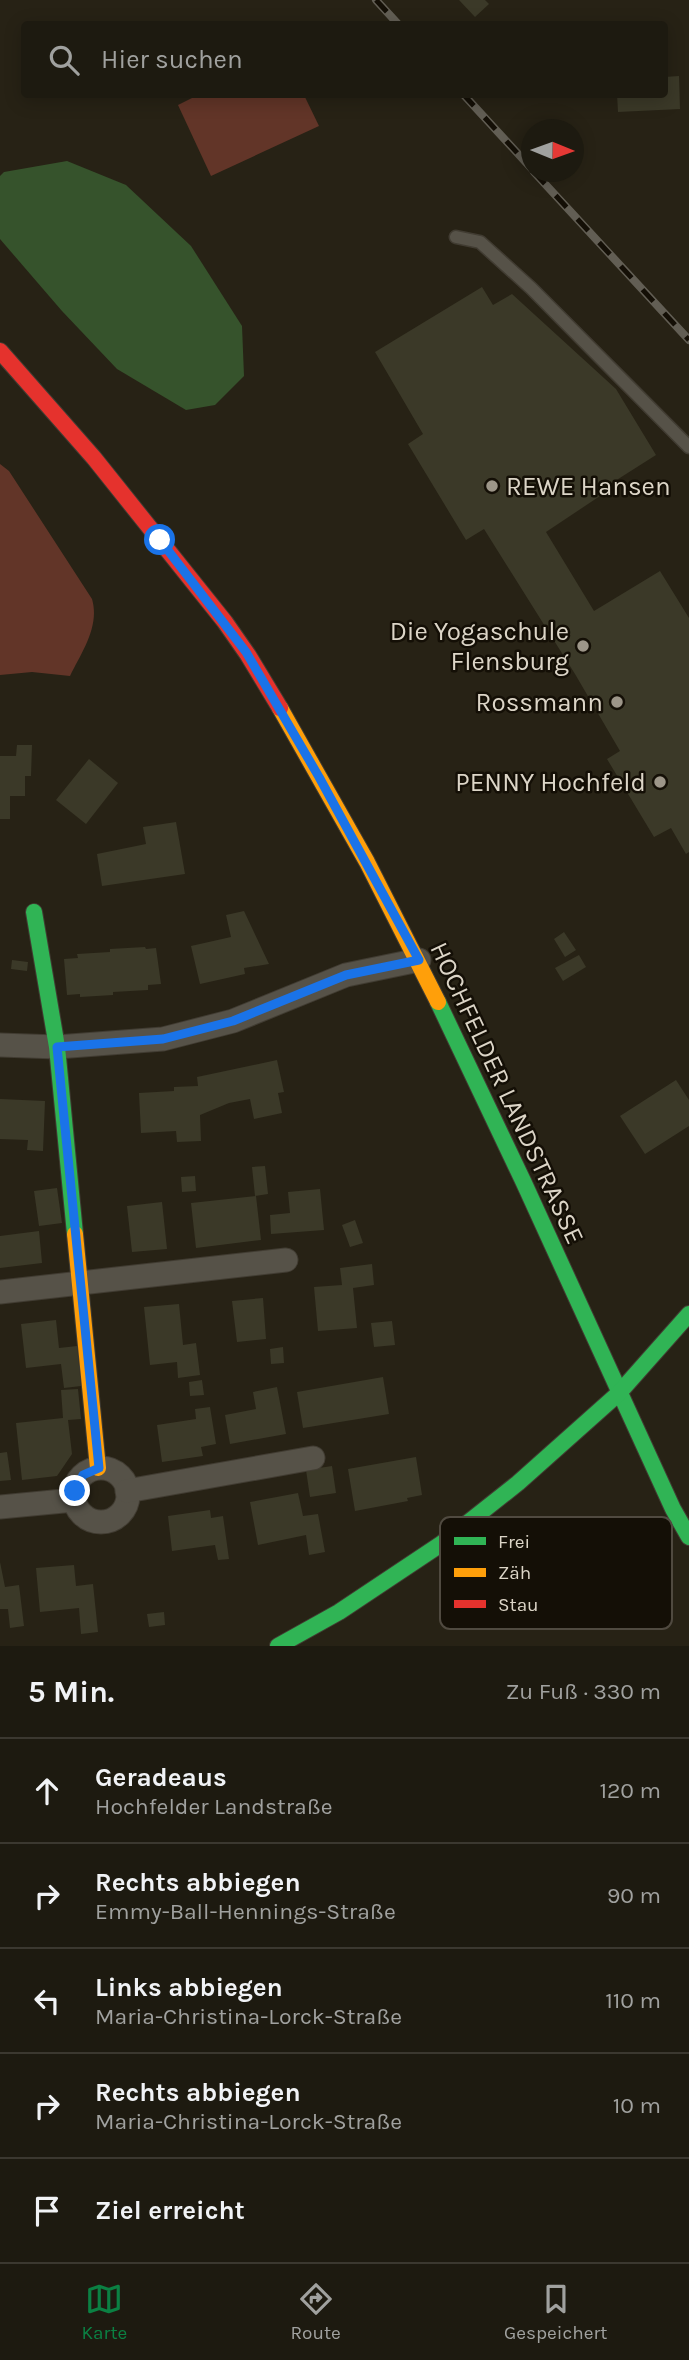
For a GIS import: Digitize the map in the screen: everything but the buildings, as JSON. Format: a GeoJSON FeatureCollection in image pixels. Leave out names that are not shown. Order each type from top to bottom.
{"type":"FeatureCollection","features":[{"type":"Feature","properties":{"kind":"main road","name":"HOCHFELDER LANDSTRASSE"},"geometry":{"type":"LineString","coordinates":[[0,351],[35,388],[160,540],[246,652],[319,777],[419,960],[673,1509],[689,1538]]}},
{"type":"Feature","properties":{"kind":"main road"},"geometry":{"type":"LineString","coordinates":[[34,912],[57,1047],[99,1468]]}},
{"type":"Feature","properties":{"kind":"main road"},"geometry":{"type":"LineString","coordinates":[[475,1517],[518,1483],[619,1393],[689,1314]]}},
{"type":"Feature","properties":{"kind":"main road"},"geometry":{"type":"LineString","coordinates":[[278,1646],[339,1612],[440,1545]]}},
{"type":"Feature","properties":{"kind":"street"},"geometry":{"type":"LineString","coordinates":[[0,1045],[57,1047],[163,1039],[233,1021],[346,975],[419,960]]}},
{"type":"Feature","properties":{"kind":"street"},"geometry":{"type":"LineString","coordinates":[[0,1292],[286,1260]]}},
{"type":"Feature","properties":{"kind":"street"},"geometry":{"type":"LineString","coordinates":[[127,1491],[313,1458]]}},
{"type":"Feature","properties":{"kind":"street"},"geometry":{"type":"LineString","coordinates":[[99,1468],[120,1476],[127,1491],[128,1498],[122,1512],[103,1522],[88,1518],[74,1500],[77,1483],[83,1475],[99,1468]]}},
{"type":"Feature","properties":{"kind":"street"},"geometry":{"type":"LineString","coordinates":[[0,1507],[74,1500]]}},
{"type":"Feature","properties":{"kind":"lane"},"geometry":{"type":"LineString","coordinates":[[456,237],[480,242],[531,288],[689,447]]}},
{"type":"Feature","properties":{"kind":"shaded area"},"geometry":{"type":"Polygon","coordinates":[[[192,98],[305,98],[319,126],[211,176],[178,105],[192,98]]]}},
{"type":"Feature","properties":{"kind":"shaded area"},"geometry":{"type":"Polygon","coordinates":[[[67,161],[126,185],[191,246],[242,326],[244,376],[215,405],[186,410],[117,369],[0,239],[0,176],[4,172],[67,161]]]}},
{"type":"Feature","properties":{"kind":"shaded area"},"geometry":{"type":"Polygon","coordinates":[[[0,464],[9,471],[92,599],[92,629],[70,676],[32,672],[0,675],[0,464]]]}},
{"type":"Feature","properties":{"kind":"railway"},"geometry":{"type":"LineString","coordinates":[[376,0],[395,21]]}},
{"type":"Feature","properties":{"kind":"railway"},"geometry":{"type":"LineString","coordinates":[[467,98],[521,157]]}},
{"type":"Feature","properties":{"kind":"railway"},"geometry":{"type":"LineString","coordinates":[[543,182],[689,340]]}},
{"type":"Feature","properties":{"kind":"traffic: fast"},"geometry":{"type":"LineString","coordinates":[[34,912],[57,1047],[75,1234]]}},
{"type":"Feature","properties":{"kind":"traffic: fast"},"geometry":{"type":"LineString","coordinates":[[438,1002],[673,1509],[689,1537]]}},
{"type":"Feature","properties":{"kind":"traffic: fast"},"geometry":{"type":"LineString","coordinates":[[475,1517],[518,1483],[619,1393],[689,1314]]}},
{"type":"Feature","properties":{"kind":"traffic: fast"},"geometry":{"type":"LineString","coordinates":[[278,1646],[339,1612],[440,1545]]}},
{"type":"Feature","properties":{"kind":"traffic: slow"},"geometry":{"type":"LineString","coordinates":[[280,708],[367,862],[438,1002]]}},
{"type":"Feature","properties":{"kind":"traffic: slow"},"geometry":{"type":"LineString","coordinates":[[75,1234],[98,1468]]}},
{"type":"Feature","properties":{"kind":"traffic: jam"},"geometry":{"type":"LineString","coordinates":[[0,351],[94,458],[225,622],[280,708]]}},
{"type":"Feature","properties":{"kind":"place","name":"REWE Hansen"},"geometry":{"type":"Point","coordinates":[492,486]}},
{"type":"Feature","properties":{"kind":"place","name":"Die Yogaschule Flensburg"},"geometry":{"type":"Point","coordinates":[583,646]}},
{"type":"Feature","properties":{"kind":"place","name":"Rossmann"},"geometry":{"type":"Point","coordinates":[617,702]}},
{"type":"Feature","properties":{"kind":"place","name":"PENNY Hochfeld"},"geometry":{"type":"Point","coordinates":[660,782]}},
{"type":"Feature","properties":{"kind":"route"},"geometry":{"type":"LineString","coordinates":[[75,1491],[83,1475],[99,1468],[57,1047],[163,1039],[233,1021],[346,975],[419,960],[319,777],[246,652],[160,540]]}}]}
